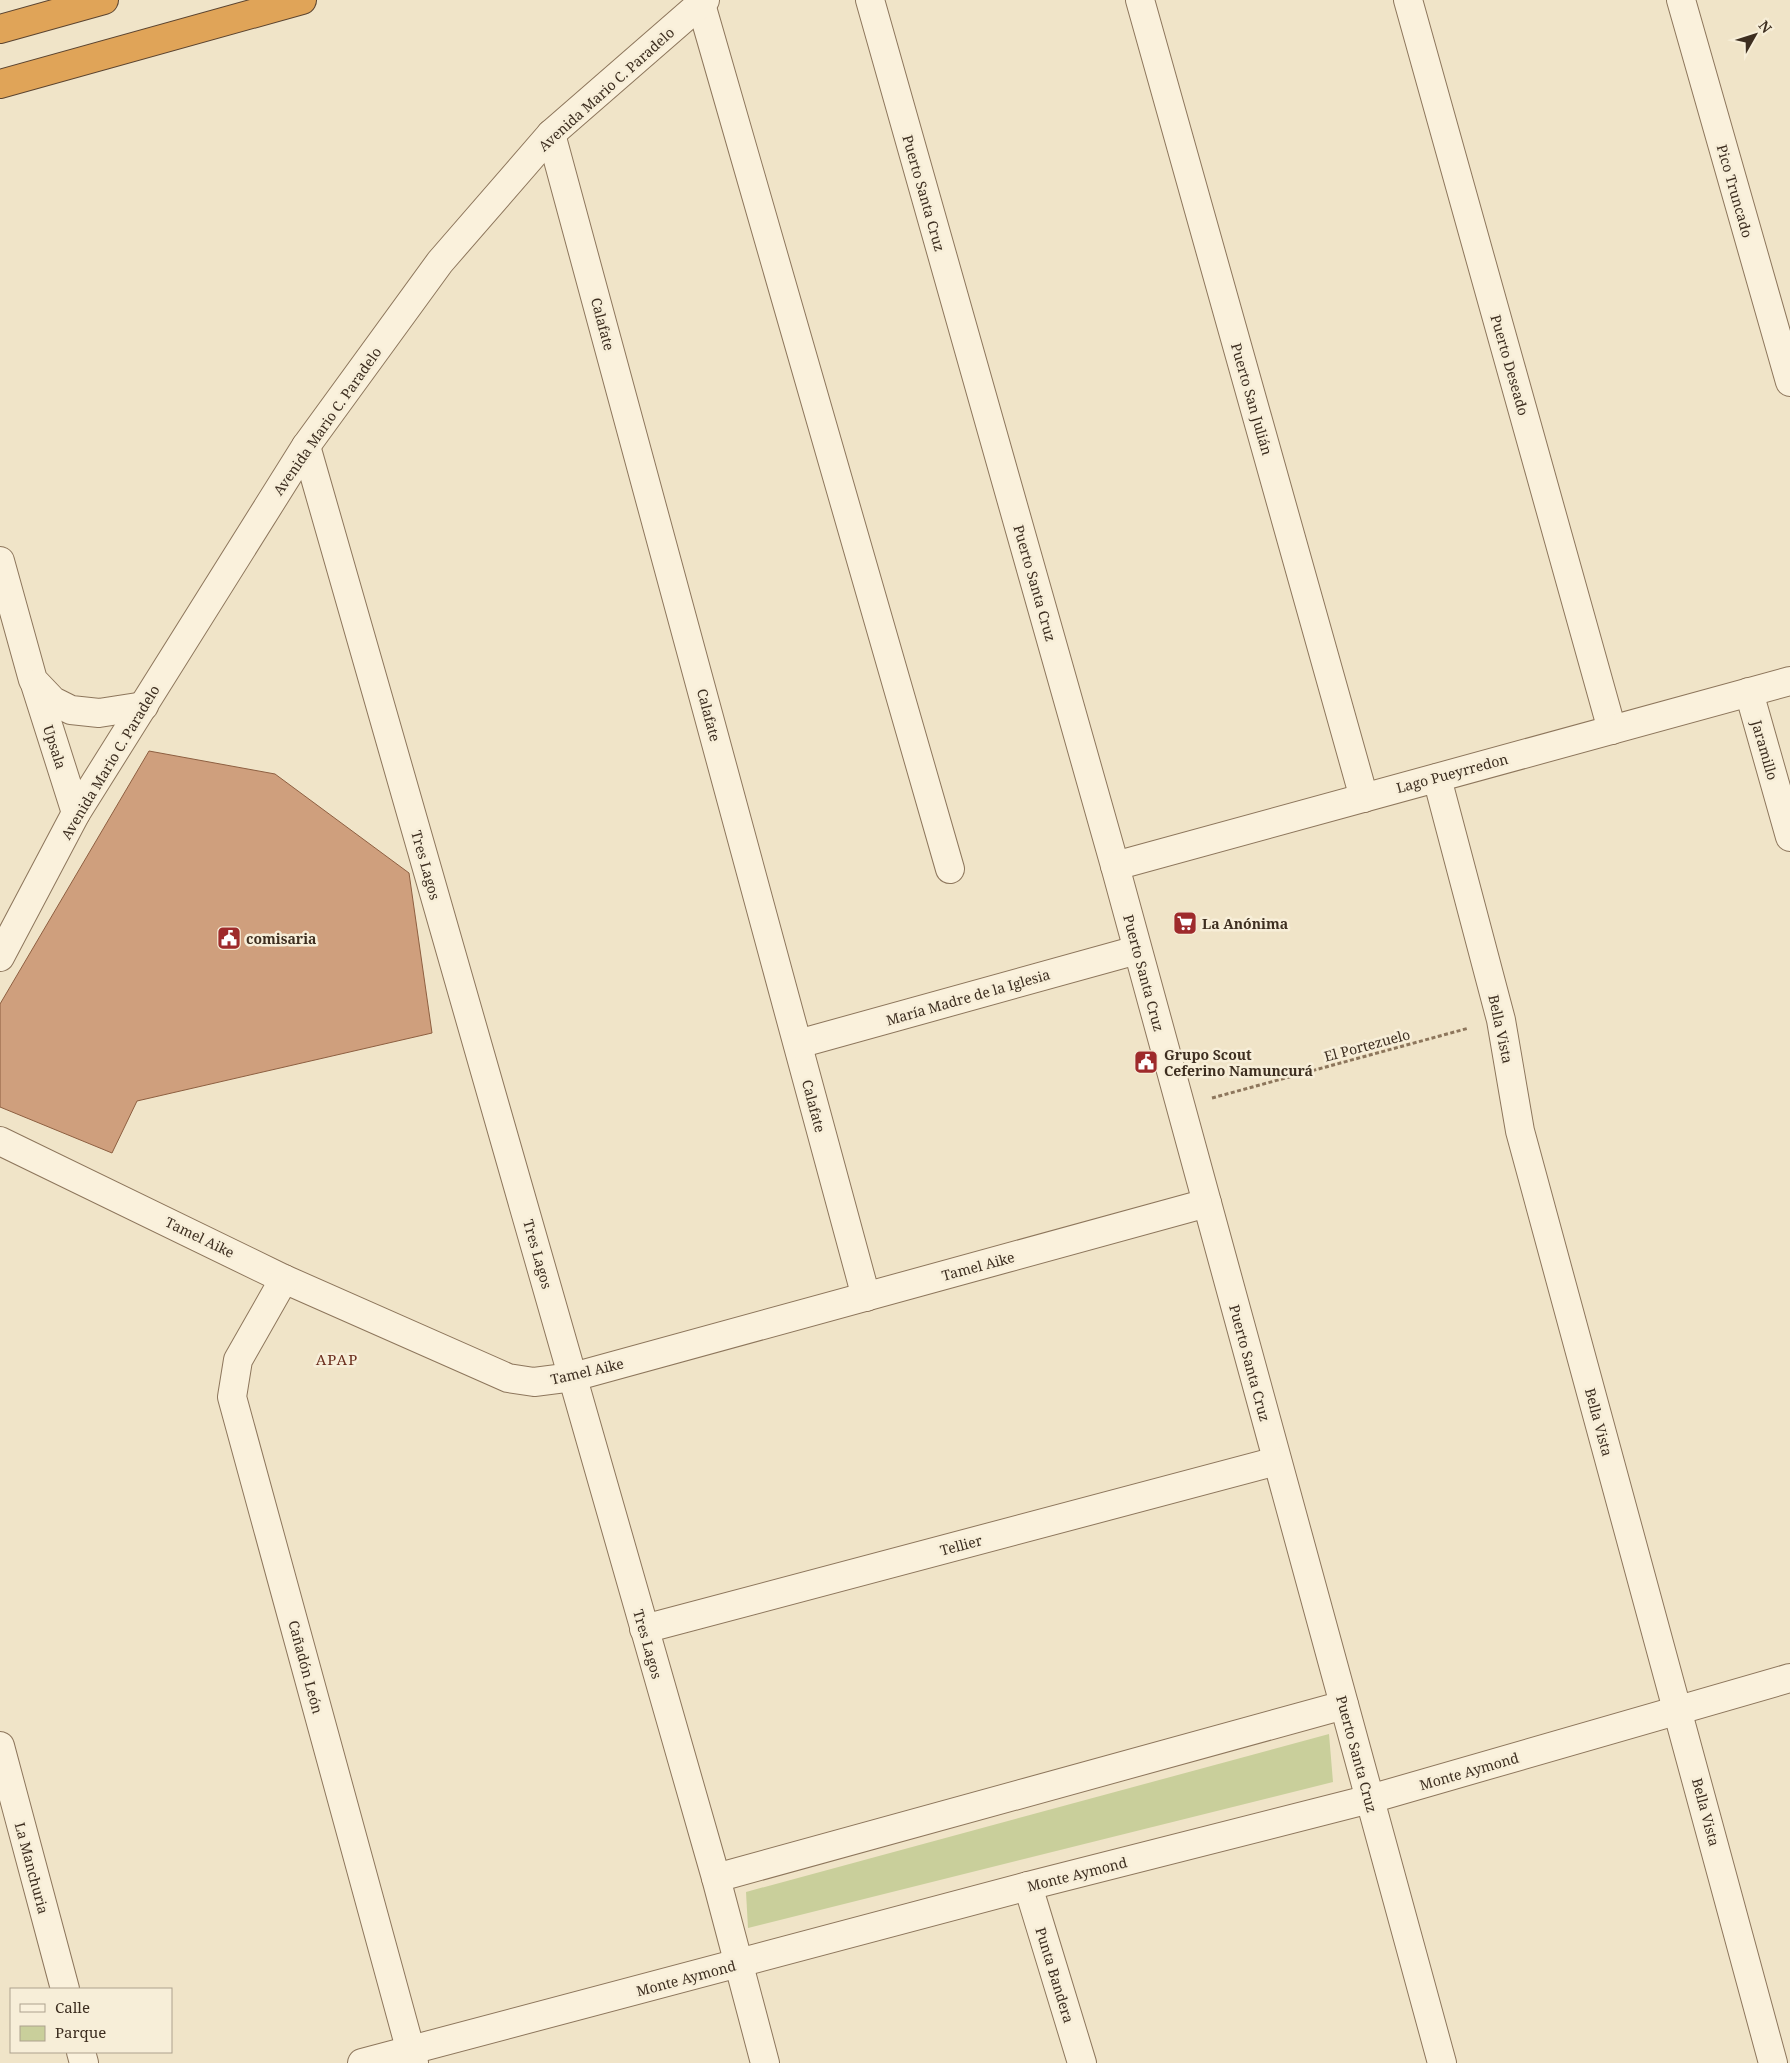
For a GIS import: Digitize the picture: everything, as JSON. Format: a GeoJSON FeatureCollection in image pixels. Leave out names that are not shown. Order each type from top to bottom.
{"type":"FeatureCollection","features":[{"type":"Feature","properties":{"kind":"highway"},"geometry":{"type":"LineString","coordinates":[[0,29],[104,0]]}},
{"type":"Feature","properties":{"kind":"highway"},"geometry":{"type":"LineString","coordinates":[[0,84],[302,0]]}},
{"type":"Feature","properties":{"kind":"street","name":"Puerto Santa Cruz"},"geometry":{"type":"LineString","coordinates":[[870,0],[1115,866],[1442,2063]]}},
{"type":"Feature","properties":{"kind":"street","name":"Puerto San Julián"},"geometry":{"type":"LineString","coordinates":[[1140,0],[1364,798]]}},
{"type":"Feature","properties":{"kind":"street","name":"Puerto Deseado"},"geometry":{"type":"LineString","coordinates":[[1408,0],[1612,730]]}},
{"type":"Feature","properties":{"kind":"street","name":"Pico Truncado"},"geometry":{"type":"LineString","coordinates":[[1680,0],[1790,382]]}},
{"type":"Feature","properties":{"kind":"street","name":"Avenida Mario C. Paradelo"},"geometry":{"type":"LineString","coordinates":[[0,957],[76,813],[306,446],[440,262],[551,134],[703,2]]}},
{"type":"Feature","properties":{"kind":"street"},"geometry":{"type":"LineString","coordinates":[[703,2],[950,869]]}},
{"type":"Feature","properties":{"kind":"street","name":"Calafate"},"geometry":{"type":"LineString","coordinates":[[551,134],[866,1296]]}},
{"type":"Feature","properties":{"kind":"street","name":"Tres Lagos"},"geometry":{"type":"LineString","coordinates":[[306,446],[716,1878],[765,2063]]}},
{"type":"Feature","properties":{"kind":"street","name":"Upsala"},"geometry":{"type":"LineString","coordinates":[[0,561],[33,680],[76,813]]}},
{"type":"Feature","properties":{"kind":"street","name":"Upsala"},"geometry":{"type":"LineString","coordinates":[[33,680],[53,700],[71,710],[99,713],[144,706]]}},
{"type":"Feature","properties":{"kind":"street","name":"Lago Pueyrredon"},"geometry":{"type":"LineString","coordinates":[[1115,866],[1790,680]]}},
{"type":"Feature","properties":{"kind":"street","name":"Jaramillo"},"geometry":{"type":"LineString","coordinates":[[1749,692],[1790,837]]}},
{"type":"Feature","properties":{"kind":"street","name":"Bella Vista"},"geometry":{"type":"LineString","coordinates":[[1437,778],[1501,1020],[1520,1131],[1773,2063]]}},
{"type":"Feature","properties":{"kind":"street","name":"María Madre de la Iglesia"},"geometry":{"type":"LineString","coordinates":[[798,1044],[1138,950]]}},
{"type":"Feature","properties":{"kind":"street","name":"Tamel Aike"},"geometry":{"type":"LineString","coordinates":[[0,1141],[284,1279],[508,1378],[534,1382],[573,1377],[1207,1204]]}},
{"type":"Feature","properties":{"kind":"street","name":"Cañadón León"},"geometry":{"type":"LineString","coordinates":[[284,1279],[238,1360],[232,1397],[412,2056]]}},
{"type":"Feature","properties":{"kind":"street","name":"Tellier"},"geometry":{"type":"LineString","coordinates":[[644,1629],[1277,1461]]}},
{"type":"Feature","properties":{"kind":"street","name":"Monte Aymond"},"geometry":{"type":"LineString","coordinates":[[362,2063],[412,2056],[738,1964],[1028,1886],[1370,1799],[1790,1678]]}},
{"type":"Feature","properties":{"kind":"street"},"geometry":{"type":"LineString","coordinates":[[716,1878],[1344,1705]]}},
{"type":"Feature","properties":{"kind":"street","name":"La Manchuria"},"geometry":{"type":"LineString","coordinates":[[0,1746],[65,1988]]}},
{"type":"Feature","properties":{"kind":"street","name":"Punta Bandera"},"geometry":{"type":"LineString","coordinates":[[1028,1886],[1082,2063]]}},
{"type":"Feature","properties":{"kind":"path","name":"El Portezuelo"},"geometry":{"type":"LineString","coordinates":[[1180,1107],[1501,1020]]}},
{"type":"Feature","properties":{"kind":"green space"},"geometry":{"type":"Polygon","coordinates":[[[1329,1734],[1333,1782],[748,1928],[746,1892],[1329,1734]]]}},
{"type":"Feature","properties":{"kind":"building","name":"comisaria"},"geometry":{"type":"Polygon","coordinates":[[[149,751],[275,774],[409,873],[432,1033],[137,1101],[112,1153],[0,1107],[0,1004],[149,751]]]}},
{"type":"Feature","properties":{"kind":"place","name":"La Anónima"},"geometry":{"type":"Point","coordinates":[1185,923]}},
{"type":"Feature","properties":{"kind":"place","name":"comisaria"},"geometry":{"type":"Point","coordinates":[229,938]}},
{"type":"Feature","properties":{"kind":"place","name":"Grupo Scout Ceferino Namuncurá"},"geometry":{"type":"Point","coordinates":[1146,1062]}},
{"type":"Feature","properties":{"kind":"district","name":"APAP"},"geometry":{"type":"Point","coordinates":[337,1359]}}]}
